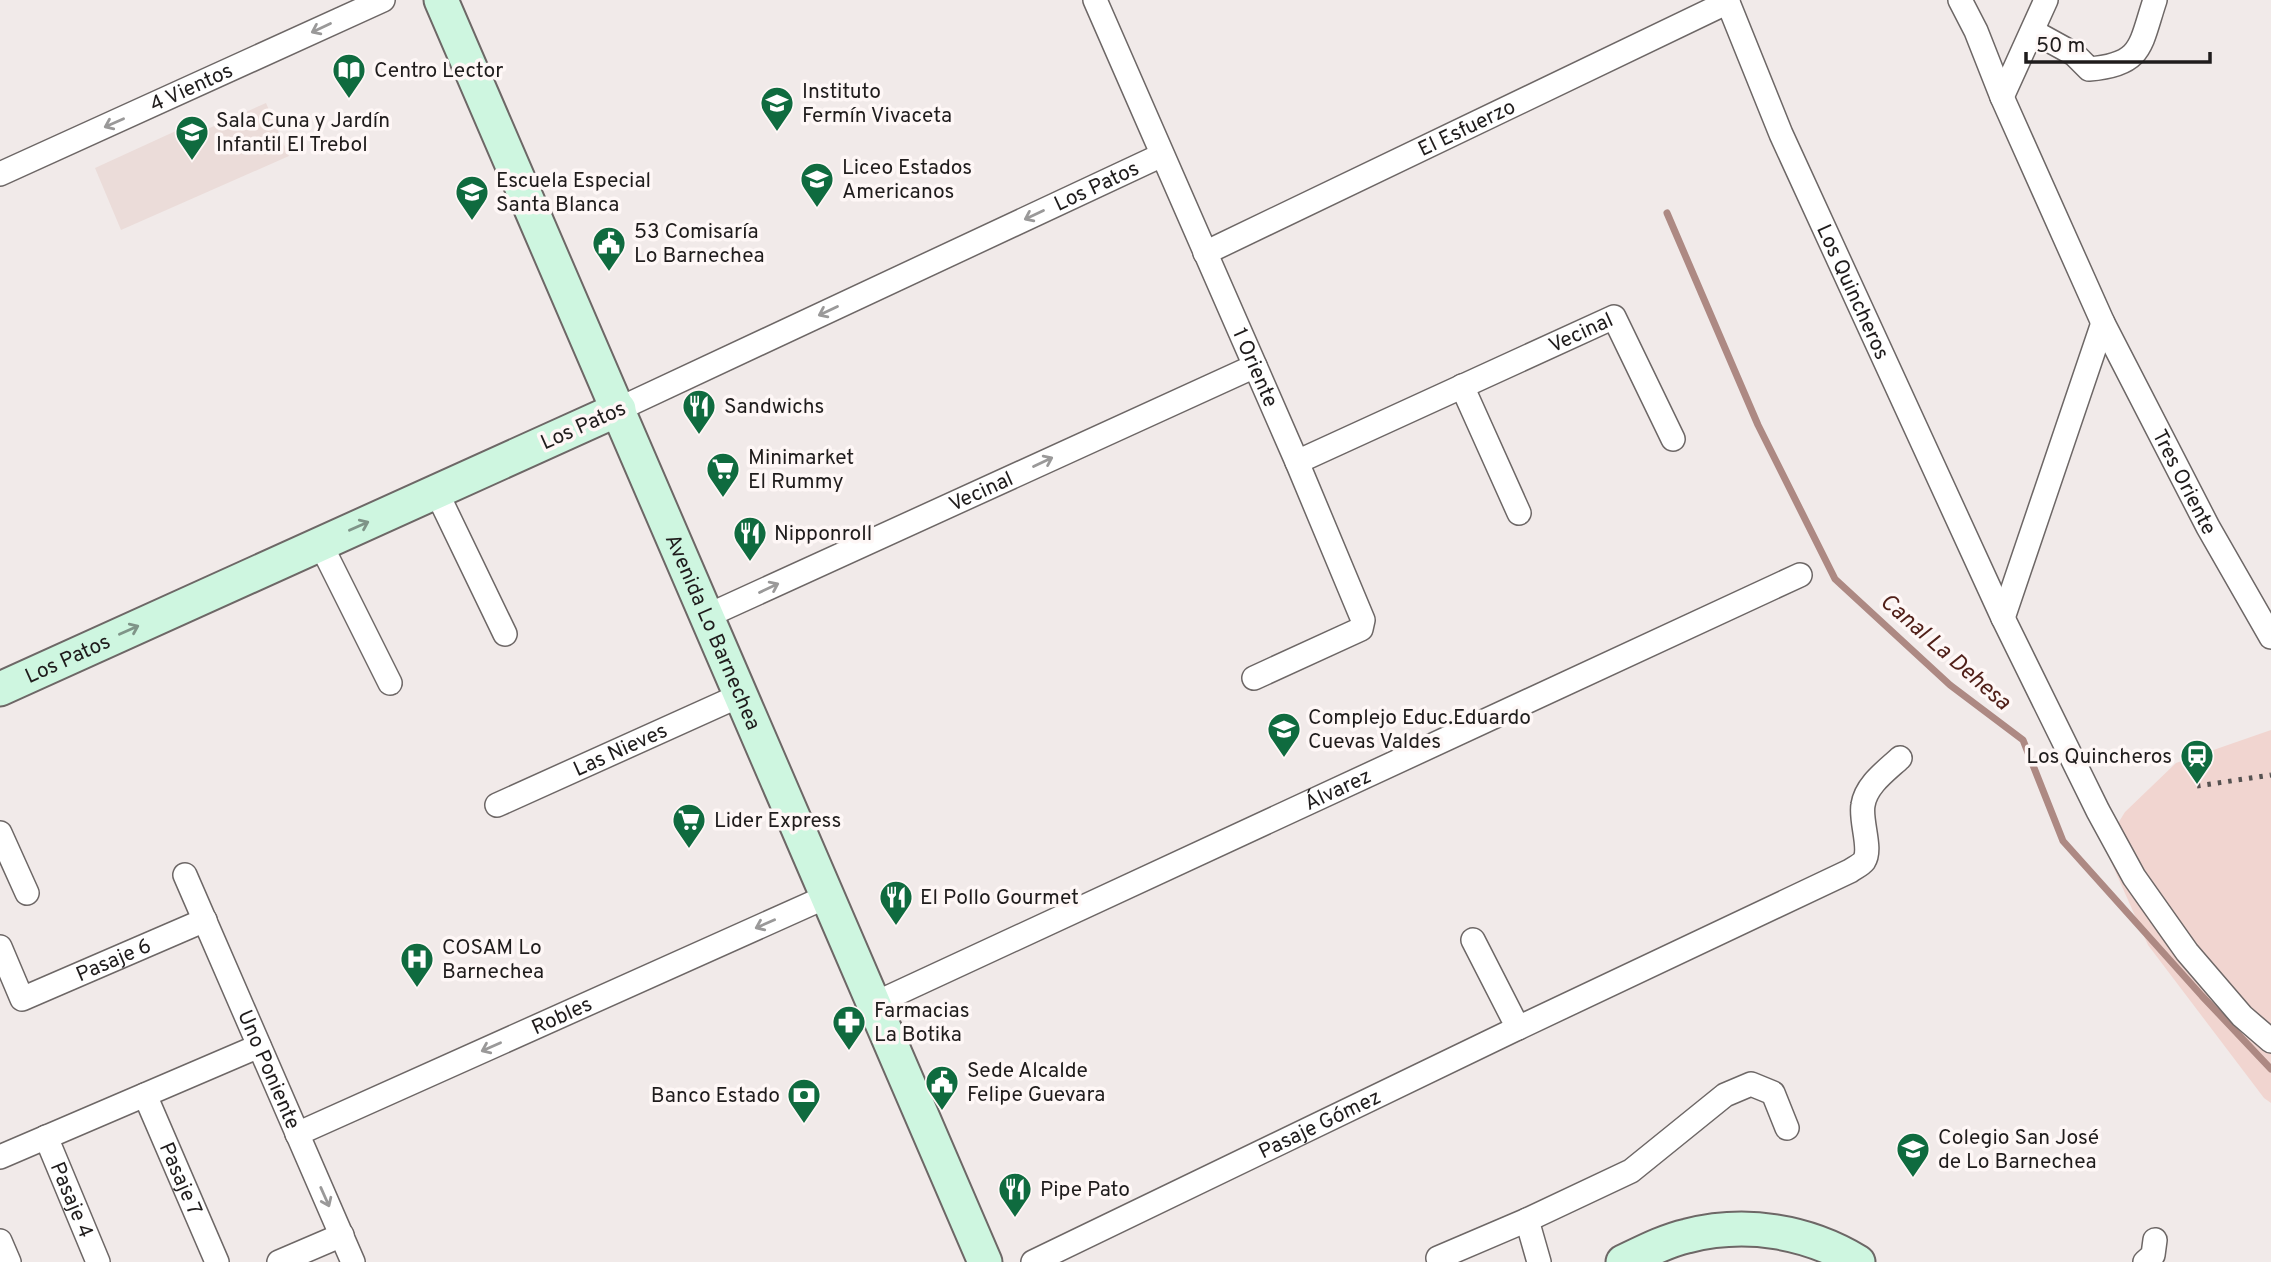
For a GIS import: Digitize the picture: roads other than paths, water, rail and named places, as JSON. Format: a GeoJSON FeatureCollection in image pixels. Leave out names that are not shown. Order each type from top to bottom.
{"type":"FeatureCollection","features":[{"type":"Feature","properties":{"kind":"main road","name":"Avenida Lo Barnechea"},"geometry":{"type":"LineString","coordinates":[[441,0],[985,1262]]}},
{"type":"Feature","properties":{"kind":"main road","name":"Los Patos"},"geometry":{"type":"LineString","coordinates":[[0,689],[619,409]]}},
{"type":"Feature","properties":{"kind":"main road"},"geometry":{"type":"LineString","coordinates":[[1623,1262],[1686,1236],[1742,1229],[1793,1234],[1833,1248],[1858,1262]]}},
{"type":"Feature","properties":{"kind":"street","name":"4 Vientos"},"geometry":{"type":"LineString","coordinates":[[0,174],[383,0]]}},
{"type":"Feature","properties":{"kind":"street","name":"1 Oriente"},"geometry":{"type":"LineString","coordinates":[[1095,0],[1297,462],[1363,620],[1361,629],[1254,678]]}},
{"type":"Feature","properties":{"kind":"street","name":"Tres Oriente"},"geometry":{"type":"LineString","coordinates":[[1960,0],[1976,30],[2103,323],[2208,527],[2271,637]]}},
{"type":"Feature","properties":{"kind":"street"},"geometry":{"type":"LineString","coordinates":[[2003,97],[2046,0]]}},
{"type":"Feature","properties":{"kind":"street"},"geometry":{"type":"LineString","coordinates":[[2034,32],[2074,54],[2089,69],[2114,67],[2137,52],[2155,0]]}},
{"type":"Feature","properties":{"kind":"street","name":"El Esfuerzo"},"geometry":{"type":"LineString","coordinates":[[1205,253],[1727,1]]}},
{"type":"Feature","properties":{"kind":"street","name":"Los Quincheros"},"geometry":{"type":"LineString","coordinates":[[1727,1],[1781,134],[2003,618],[2098,811],[2134,877],[2187,952],[2242,1016],[2271,1041]]}},
{"type":"Feature","properties":{"kind":"street","name":"Los Patos"},"geometry":{"type":"LineString","coordinates":[[619,409],[1162,155]]}},
{"type":"Feature","properties":{"kind":"street","name":"Vecinal"},"geometry":{"type":"LineString","coordinates":[[1297,462],[1614,317],[1674,439]]}},
{"type":"Feature","properties":{"kind":"street"},"geometry":{"type":"LineString","coordinates":[[2003,618],[2103,323]]}},
{"type":"Feature","properties":{"kind":"street","name":"Vecinal"},"geometry":{"type":"LineString","coordinates":[[707,616],[1255,366]]}},
{"type":"Feature","properties":{"kind":"street"},"geometry":{"type":"LineString","coordinates":[[1462,386],[1519,513]]}},
{"type":"Feature","properties":{"kind":"street"},"geometry":{"type":"LineString","coordinates":[[436,491],[505,634]]}},
{"type":"Feature","properties":{"kind":"street"},"geometry":{"type":"LineString","coordinates":[[320,543],[390,683]]}},
{"type":"Feature","properties":{"kind":"street","name":"Álvarez"},"geometry":{"type":"LineString","coordinates":[[874,1004],[1800,575]]}},
{"type":"Feature","properties":{"kind":"street","name":"Las Nieves"},"geometry":{"type":"LineString","coordinates":[[497,805],[741,695]]}},
{"type":"Feature","properties":{"kind":"street","name":"Pasaje Gómez"},"geometry":{"type":"LineString","coordinates":[[1033,1262],[1850,871],[1864,861],[1867,847],[1863,832],[1863,805],[1871,786],[1900,758]]}},
{"type":"Feature","properties":{"kind":"street"},"geometry":{"type":"LineString","coordinates":[[0,833],[27,893]]}},
{"type":"Feature","properties":{"kind":"street","name":"Uno Poniente"},"geometry":{"type":"LineString","coordinates":[[185,875],[353,1262]]}},
{"type":"Feature","properties":{"kind":"street","name":"Robles"},"geometry":{"type":"LineString","coordinates":[[298,1134],[828,896]]}},
{"type":"Feature","properties":{"kind":"street","name":"Pasaje 6"},"geometry":{"type":"LineString","coordinates":[[14,997],[205,920]]}},
{"type":"Feature","properties":{"kind":"street"},"geometry":{"type":"LineString","coordinates":[[1473,940],[1518,1028]]}},
{"type":"Feature","properties":{"kind":"street"},"geometry":{"type":"LineString","coordinates":[[0,947],[14,997]]}},
{"type":"Feature","properties":{"kind":"street"},"geometry":{"type":"LineString","coordinates":[[0,1157],[259,1046]]}},
{"type":"Feature","properties":{"kind":"street"},"geometry":{"type":"LineString","coordinates":[[1438,1258],[1631,1171],[1725,1095],[1751,1084],[1773,1093],[1787,1128]]}},
{"type":"Feature","properties":{"kind":"street","name":"Pasaje 7"},"geometry":{"type":"LineString","coordinates":[[145,1095],[217,1262]]}},
{"type":"Feature","properties":{"kind":"street","name":"Pasaje 4"},"geometry":{"type":"LineString","coordinates":[[46,1137],[98,1262]]}},
{"type":"Feature","properties":{"kind":"street"},"geometry":{"type":"LineString","coordinates":[[1527,1220],[1539,1262]]}},
{"type":"Feature","properties":{"kind":"street"},"geometry":{"type":"LineString","coordinates":[[279,1262],[342,1235]]}},
{"type":"Feature","properties":{"kind":"street"},"geometry":{"type":"LineString","coordinates":[[2145,1262],[2153,1255],[2155,1240]]}},
{"type":"Feature","properties":{"kind":"street"},"geometry":{"type":"LineString","coordinates":[[0,1241],[9,1262]]}},
{"type":"Feature","properties":{"kind":"waterway","name":"Canal La Dehesa"},"geometry":{"type":"LineString","coordinates":[[1667,213],[1758,425],[1835,579],[1950,685],[2023,740],[2063,841],[2271,1069]]}},
{"type":"Feature","properties":{"kind":"railway"},"geometry":{"type":"LineString","coordinates":[[2197,786],[2271,775]]}},
{"type":"Feature","properties":{"kind":"place","name":"Centro Lector"},"geometry":{"type":"Point","coordinates":[349,100]}},
{"type":"Feature","properties":{"kind":"place","name":"Instituto Fermín Vivaceta"},"geometry":{"type":"Point","coordinates":[777,133]}},
{"type":"Feature","properties":{"kind":"place","name":"Sala Cuna y Jardín Infantil El Trebol"},"geometry":{"type":"Point","coordinates":[192,162]}},
{"type":"Feature","properties":{"kind":"place","name":"Liceo Estados Americanos"},"geometry":{"type":"Point","coordinates":[817,209]}},
{"type":"Feature","properties":{"kind":"place","name":"Escuela Especial Santa Blanca"},"geometry":{"type":"Point","coordinates":[472,222]}},
{"type":"Feature","properties":{"kind":"place","name":"53 Comisaría Lo Barnechea"},"geometry":{"type":"Point","coordinates":[609,273]}},
{"type":"Feature","properties":{"kind":"place","name":"Sandwichs"},"geometry":{"type":"Point","coordinates":[699,436]}},
{"type":"Feature","properties":{"kind":"place","name":"Minimarket El Rummy"},"geometry":{"type":"Point","coordinates":[723,499]}},
{"type":"Feature","properties":{"kind":"place","name":"Nipponroll"},"geometry":{"type":"Point","coordinates":[750,563]}},
{"type":"Feature","properties":{"kind":"place","name":"Complejo Educ.Eduardo Cuevas Valdes"},"geometry":{"type":"Point","coordinates":[1284,759]}},
{"type":"Feature","properties":{"kind":"place","name":"Los Quincheros"},"geometry":{"type":"Point","coordinates":[2197,786]}},
{"type":"Feature","properties":{"kind":"place","name":"Lider Express"},"geometry":{"type":"Point","coordinates":[689,850]}},
{"type":"Feature","properties":{"kind":"place","name":"El Pollo Gourmet"},"geometry":{"type":"Point","coordinates":[896,927]}},
{"type":"Feature","properties":{"kind":"place","name":"COSAM Lo Barnechea"},"geometry":{"type":"Point","coordinates":[417,989]}},
{"type":"Feature","properties":{"kind":"place","name":"Farmacias La Botika"},"geometry":{"type":"Point","coordinates":[849,1052]}},
{"type":"Feature","properties":{"kind":"place","name":"Sede Alcalde Felipe Guevara"},"geometry":{"type":"Point","coordinates":[942,1112]}},
{"type":"Feature","properties":{"kind":"place","name":"Banco Estado"},"geometry":{"type":"Point","coordinates":[804,1125]}},
{"type":"Feature","properties":{"kind":"place","name":"Colegio San José de Lo Barnechea"},"geometry":{"type":"Point","coordinates":[1913,1179]}},
{"type":"Feature","properties":{"kind":"place","name":"Pipe Pato"},"geometry":{"type":"Point","coordinates":[1015,1219]}}]}
